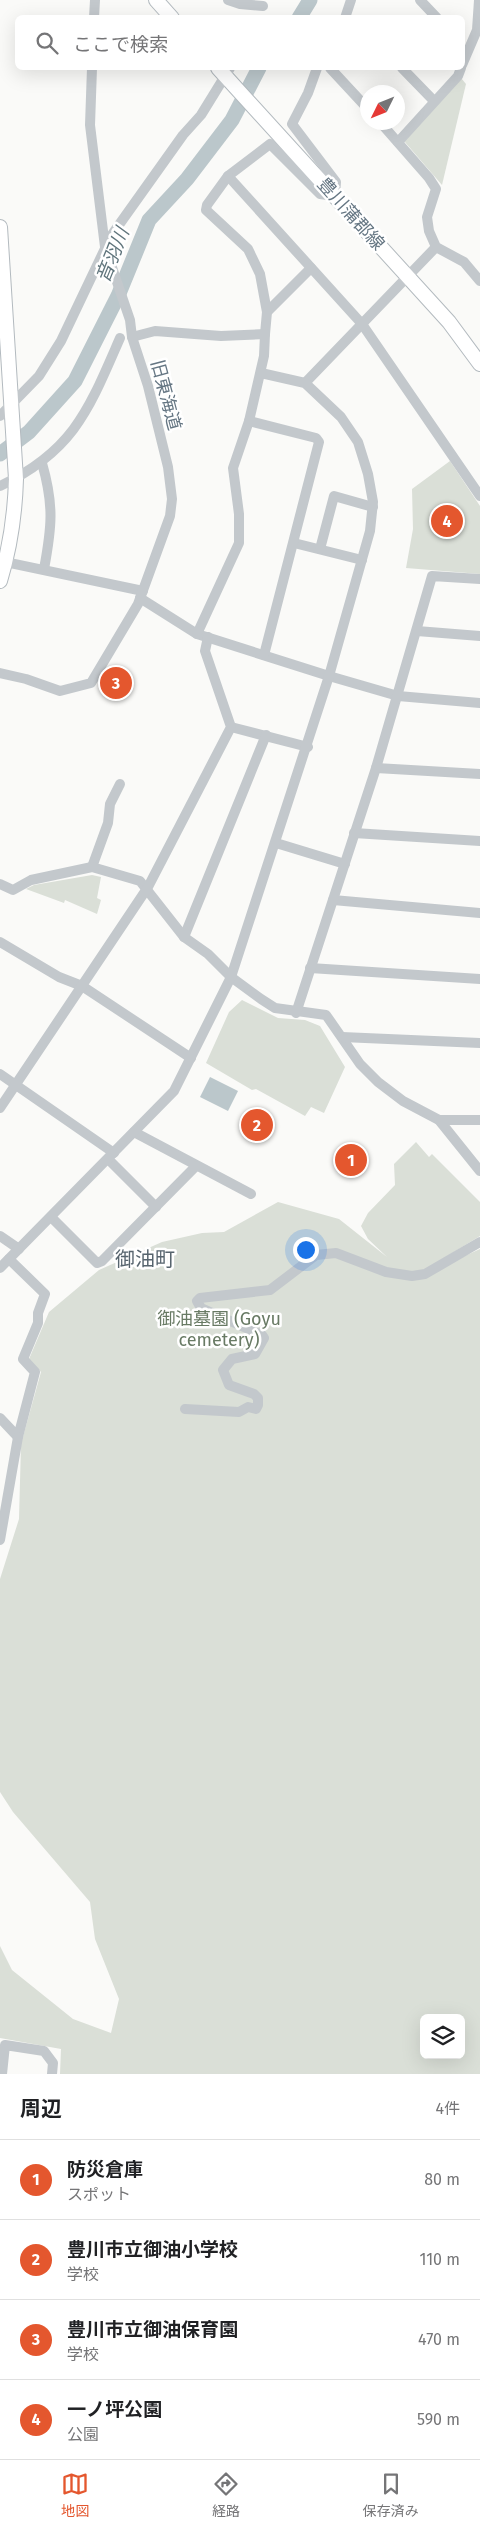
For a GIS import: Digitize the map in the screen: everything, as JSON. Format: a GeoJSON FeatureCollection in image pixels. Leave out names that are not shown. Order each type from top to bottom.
{"type":"FeatureCollection","features":[{"type":"Feature","properties":{"kind":"main road"},"geometry":{"type":"LineString","coordinates":[[156,0],[169,15]]}},
{"type":"Feature","properties":{"kind":"main road","name":"豊川蒲郡線"},"geometry":{"type":"LineString","coordinates":[[225,72],[270,125],[449,322],[480,364]]}},
{"type":"Feature","properties":{"kind":"main road"},"geometry":{"type":"LineString","coordinates":[[0,227],[6,407],[16,477],[15,502],[0,581]]}},
{"type":"Feature","properties":{"kind":"street"},"geometry":{"type":"LineString","coordinates":[[94,15],[95,0]]}},
{"type":"Feature","properties":{"kind":"street"},"geometry":{"type":"LineString","coordinates":[[228,0],[240,4],[264,3]]}},
{"type":"Feature","properties":{"kind":"street"},"geometry":{"type":"LineString","coordinates":[[420,0],[434,15]]}},
{"type":"Feature","properties":{"kind":"street"},"geometry":{"type":"LineString","coordinates":[[466,47],[477,30],[479,0]]}},
{"type":"Feature","properties":{"kind":"street","name":"旧東海道"},"geometry":{"type":"LineString","coordinates":[[0,673],[26,679],[60,691],[91,683],[141,594],[170,516],[172,499],[168,467],[148,386],[132,337],[127,311],[106,251],[90,125],[92,70]]}},
{"type":"Feature","properties":{"kind":"street"},"geometry":{"type":"LineString","coordinates":[[197,634],[238,543],[239,514],[233,468],[249,421],[261,373],[267,312],[260,274],[248,249],[206,210],[207,205],[228,176],[270,144],[320,194],[335,196],[336,182],[292,124],[308,93],[315,70]]}},
{"type":"Feature","properties":{"kind":"street"},"geometry":{"type":"LineString","coordinates":[[332,70],[360,101]]}},
{"type":"Feature","properties":{"kind":"street"},"geometry":{"type":"LineString","coordinates":[[404,70],[434,101]]}},
{"type":"Feature","properties":{"kind":"street"},"geometry":{"type":"LineString","coordinates":[[398,142],[458,76],[460,70]]}},
{"type":"Feature","properties":{"kind":"street"},"geometry":{"type":"LineString","coordinates":[[6,407],[39,376],[61,341],[106,251],[111,236],[183,135],[201,115],[225,72]]}},
{"type":"Feature","properties":{"kind":"street"},"geometry":{"type":"LineString","coordinates":[[387,130],[429,178],[436,189],[427,217],[429,231],[436,247],[464,262],[480,281]]}},
{"type":"Feature","properties":{"kind":"street"},"geometry":{"type":"LineString","coordinates":[[228,176],[362,324],[480,496]]}},
{"type":"Feature","properties":{"kind":"street"},"geometry":{"type":"LineString","coordinates":[[306,383],[436,247]]}},
{"type":"Feature","properties":{"kind":"street"},"geometry":{"type":"LineString","coordinates":[[267,312],[311,268]]}},
{"type":"Feature","properties":{"kind":"street"},"geometry":{"type":"LineString","coordinates":[[132,337],[155,331],[221,336],[265,334]]}},
{"type":"Feature","properties":{"kind":"street"},"geometry":{"type":"LineString","coordinates":[[0,486],[42,463],[62,444],[91,404],[120,338]]}},
{"type":"Feature","properties":{"kind":"street"},"geometry":{"type":"LineString","coordinates":[[0,1268],[174,1091],[231,977],[308,747],[329,676],[370,531],[373,507],[368,474],[358,442],[341,417],[306,383],[261,373]]}},
{"type":"Feature","properties":{"kind":"street"},"geometry":{"type":"LineString","coordinates":[[249,421],[316,438],[318,442],[294,543],[264,655]]}},
{"type":"Feature","properties":{"kind":"street"},"geometry":{"type":"LineString","coordinates":[[42,463],[52,502],[49,543],[44,569]]}},
{"type":"Feature","properties":{"kind":"street"},"geometry":{"type":"LineString","coordinates":[[320,549],[334,496],[373,507]]}},
{"type":"Feature","properties":{"kind":"street"},"geometry":{"type":"LineString","coordinates":[[294,543],[362,560]]}},
{"type":"Feature","properties":{"kind":"street"},"geometry":{"type":"LineString","coordinates":[[3,561],[44,569],[141,594],[197,634],[329,676],[398,696],[480,703]]}},
{"type":"Feature","properties":{"kind":"street"},"geometry":{"type":"LineString","coordinates":[[296,1012],[376,768],[432,576],[480,579]]}},
{"type":"Feature","properties":{"kind":"street"},"geometry":{"type":"LineString","coordinates":[[417,631],[480,636]]}},
{"type":"Feature","properties":{"kind":"street"},"geometry":{"type":"LineString","coordinates":[[0,1108],[148,887],[232,727],[205,651],[208,637]]}},
{"type":"Feature","properties":{"kind":"street"},"geometry":{"type":"LineString","coordinates":[[232,727],[308,747]]}},
{"type":"Feature","properties":{"kind":"street"},"geometry":{"type":"LineString","coordinates":[[184,937],[266,735]]}},
{"type":"Feature","properties":{"kind":"street"},"geometry":{"type":"LineString","coordinates":[[376,768],[480,774]]}},
{"type":"Feature","properties":{"kind":"street"},"geometry":{"type":"LineString","coordinates":[[92,867],[108,823],[110,804],[120,784]]}},
{"type":"Feature","properties":{"kind":"street"},"geometry":{"type":"LineString","coordinates":[[354,833],[480,841]]}},
{"type":"Feature","properties":{"kind":"street"},"geometry":{"type":"LineString","coordinates":[[276,842],[345,864]]}},
{"type":"Feature","properties":{"kind":"street"},"geometry":{"type":"LineString","coordinates":[[0,884],[12,890],[31,880],[92,867],[140,881],[148,887],[184,937],[208,954],[231,977],[275,1008],[326,1015],[360,1064],[378,1082],[403,1101],[439,1120],[480,1171]]}},
{"type":"Feature","properties":{"kind":"street"},"geometry":{"type":"LineString","coordinates":[[333,900],[480,913]]}},
{"type":"Feature","properties":{"kind":"street"},"geometry":{"type":"LineString","coordinates":[[0,942],[59,977],[82,986],[191,1058]]}},
{"type":"Feature","properties":{"kind":"street"},"geometry":{"type":"LineString","coordinates":[[310,968],[480,979]]}},
{"type":"Feature","properties":{"kind":"street"},"geometry":{"type":"LineString","coordinates":[[342,1037],[480,1043]]}},
{"type":"Feature","properties":{"kind":"street"},"geometry":{"type":"LineString","coordinates":[[0,1074],[111,1156],[156,1207]]}},
{"type":"Feature","properties":{"kind":"street"},"geometry":{"type":"LineString","coordinates":[[439,1120],[480,1120]]}},
{"type":"Feature","properties":{"kind":"street"},"geometry":{"type":"LineString","coordinates":[[134,1132],[251,1194]]}},
{"type":"Feature","properties":{"kind":"street"},"geometry":{"type":"LineString","coordinates":[[50,1217],[97,1263],[102,1261],[196,1166]]}},
{"type":"Feature","properties":{"kind":"street"},"geometry":{"type":"LineString","coordinates":[[0,1236],[19,1249]]}},
{"type":"Feature","properties":{"kind":"street"},"geometry":{"type":"LineString","coordinates":[[185,1409],[239,1412],[248,1407],[256,1409],[258,1405],[258,1398],[254,1394],[229,1385],[223,1370],[232,1359],[255,1354],[264,1338],[262,1335],[201,1308],[197,1302],[200,1298],[270,1290],[316,1255],[328,1252],[336,1253],[400,1276],[425,1274],[480,1242]]}},
{"type":"Feature","properties":{"kind":"street"},"geometry":{"type":"LineString","coordinates":[[1,1536],[18,1437],[35,1372],[23,1359],[38,1323],[38,1313],[45,1294],[10,1259]]}},
{"type":"Feature","properties":{"kind":"street"},"geometry":{"type":"LineString","coordinates":[[0,1418],[18,1437]]}},
{"type":"Feature","properties":{"kind":"street"},"geometry":{"type":"LineString","coordinates":[[2,2074],[5,2045],[44,2051],[53,2063],[52,2074]]}},
{"type":"Feature","properties":{"kind":"green space"},"geometry":{"type":"Polygon","coordinates":[[[461,78],[466,84],[442,185],[404,141],[461,78]]]}},
{"type":"Feature","properties":{"kind":"green space"},"geometry":{"type":"Polygon","coordinates":[[[450,461],[480,506],[480,574],[406,568],[413,529],[412,489],[450,461]]]}},
{"type":"Feature","properties":{"kind":"green space"},"geometry":{"type":"Polygon","coordinates":[[[92,875],[101,877],[97,898],[101,900],[97,914],[65,900],[64,903],[26,889],[34,885],[92,875]]]}},
{"type":"Feature","properties":{"kind":"green space"},"geometry":{"type":"Polygon","coordinates":[[[242,1000],[278,1018],[305,1020],[320,1026],[345,1067],[324,1113],[311,1107],[305,1116],[256,1089],[252,1090],[206,1063],[229,1012],[242,1000]]]}},
{"type":"Feature","properties":{"kind":"green space","name":"御油墓園 (Goyu cemetery)"},"geometry":{"type":"Polygon","coordinates":[[[416,1142],[429,1157],[432,1154],[480,1202],[480,1236],[421,1272],[414,1279],[480,1249],[480,2074],[60,2074],[61,2049],[0,2038],[0,1946],[12,1970],[73,2019],[111,2033],[119,1999],[95,1939],[90,1902],[13,1812],[0,1792],[0,1579],[19,1519],[21,1444],[41,1372],[29,1359],[49,1312],[99,1270],[162,1242],[202,1233],[224,1232],[278,1202],[339,1219],[387,1257],[368,1239],[361,1226],[368,1213],[395,1185],[394,1164],[416,1142]]]}},
{"type":"Feature","properties":{"kind":"shaded area"},"geometry":{"type":"Polygon","coordinates":[[[210,1077],[238,1091],[228,1111],[200,1097],[210,1077]]]}},
{"type":"Feature","properties":{"kind":"waterway","name":"音羽川"},"geometry":{"type":"LineString","coordinates":[[301,15],[310,0]]}},
{"type":"Feature","properties":{"kind":"waterway","name":"音羽川"},"geometry":{"type":"LineString","coordinates":[[0,454],[29,432],[75,381],[118,296],[149,220],[187,179],[232,120],[258,70]]}},
{"type":"Feature","properties":{"kind":"place","name":"一ノ坪公園"},"geometry":{"type":"Point","coordinates":[447,521]}},
{"type":"Feature","properties":{"kind":"place","name":"豊川市立御油保育園"},"geometry":{"type":"Point","coordinates":[116,683]}},
{"type":"Feature","properties":{"kind":"place","name":"豊川市立御油小学校"},"geometry":{"type":"Point","coordinates":[257,1125]}},
{"type":"Feature","properties":{"kind":"place","name":"防災倉庫"},"geometry":{"type":"Point","coordinates":[351,1160]}},
{"type":"Feature","properties":{"kind":"district","name":"御油町"},"geometry":{"type":"Point","coordinates":[145,1259]}}]}
